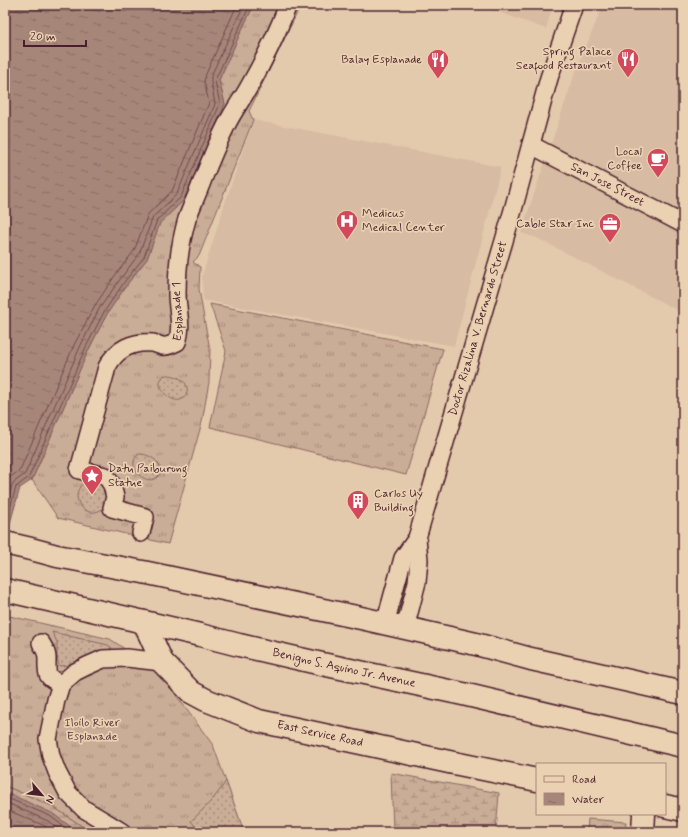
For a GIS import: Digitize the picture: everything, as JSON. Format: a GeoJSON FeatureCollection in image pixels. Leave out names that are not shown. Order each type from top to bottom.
{"type":"FeatureCollection","features":[{"type":"Feature","properties":{"kind":"main road"},"geometry":{"type":"LineString","coordinates":[[5,543],[57,556],[144,572],[405,628],[476,644],[531,659],[683,693]]}},
{"type":"Feature","properties":{"kind":"main road","name":"Benigno S. Aquino Jr. Avenue"},"geometry":{"type":"LineString","coordinates":[[13,592],[683,746]]}},
{"type":"Feature","properties":{"kind":"main road","name":"East Service Road"},"geometry":{"type":"LineString","coordinates":[[144,622],[162,662],[191,692],[206,700],[259,721],[536,780]]}},
{"type":"Feature","properties":{"kind":"main road"},"geometry":{"type":"LineString","coordinates":[[666,806],[683,810]]}},
{"type":"Feature","properties":{"kind":"main road"},"geometry":{"type":"LineString","coordinates":[[643,832],[644,815]]}},
{"type":"Feature","properties":{"kind":"street","name":"Esplanade 1"},"geometry":{"type":"LineString","coordinates":[[141,533],[145,517],[112,508],[115,497],[112,485],[106,476],[79,470],[107,366],[116,354],[129,345],[144,343],[163,346],[177,342],[180,336],[177,295],[180,256],[182,238],[192,206],[226,125],[250,86],[271,46],[288,5]]}},
{"type":"Feature","properties":{"kind":"street","name":"Doctor Rizalina V. Bernardo Street"},"geometry":{"type":"LineString","coordinates":[[384,624],[404,558],[417,538],[509,226],[549,78],[574,5]]}},
{"type":"Feature","properties":{"kind":"street","name":"San Jose Street"},"geometry":{"type":"LineString","coordinates":[[531,145],[683,224]]}},
{"type":"Feature","properties":{"kind":"street","name":"Doctor Rizalina V. Bernardo Street"},"geometry":{"type":"LineString","coordinates":[[405,628],[418,582],[419,560],[417,538]]}},
{"type":"Feature","properties":{"kind":"street"},"geometry":{"type":"LineString","coordinates":[[41,643],[45,648],[47,657],[47,672],[49,677],[55,682],[61,684]]}},
{"type":"Feature","properties":{"kind":"street"},"geometry":{"type":"LineString","coordinates":[[122,832],[84,808],[68,793],[56,772],[48,739],[56,700],[61,684],[75,672],[103,659],[127,658],[162,662]]}},
{"type":"Feature","properties":{"kind":"shaded area"},"geometry":{"type":"Polygon","coordinates":[[[479,5],[553,5],[546,29],[479,5]]]}},
{"type":"Feature","properties":{"kind":"shaded area"},"geometry":{"type":"Polygon","coordinates":[[[603,5],[683,5],[683,313],[537,238],[521,233],[574,76],[603,5]]]}},
{"type":"Feature","properties":{"kind":"shaded area","name":"Medicus Medical Center"},"geometry":{"type":"Polygon","coordinates":[[[253,120],[501,167],[454,346],[203,300],[202,276],[253,120]]]}},
{"type":"Feature","properties":{"kind":"green space"},"geometry":{"type":"Polygon","coordinates":[[[254,5],[301,5],[249,111],[253,120],[199,256],[193,262],[200,267],[199,289],[210,349],[209,382],[202,422],[168,544],[58,518],[32,480],[88,351],[107,314],[128,283],[147,259],[160,223],[184,200],[225,104],[219,80],[254,5]]]}},
{"type":"Feature","properties":{"kind":"green space"},"geometry":{"type":"Polygon","coordinates":[[[210,304],[443,349],[406,475],[210,427],[226,351],[210,304]]]}},
{"type":"Feature","properties":{"kind":"green space"},"geometry":{"type":"Polygon","coordinates":[[[165,375],[178,377],[185,383],[187,390],[183,399],[174,400],[162,390],[160,381],[165,375]]]}},
{"type":"Feature","properties":{"kind":"green space"},"geometry":{"type":"Polygon","coordinates":[[[139,454],[147,455],[158,463],[161,471],[154,479],[149,480],[144,478],[135,470],[135,459],[139,454]]]}},
{"type":"Feature","properties":{"kind":"green space"},"geometry":{"type":"Polygon","coordinates":[[[90,480],[106,485],[107,505],[99,511],[91,512],[85,510],[80,505],[77,498],[78,491],[82,485],[90,480]]]}},
{"type":"Feature","properties":{"kind":"green space","name":"Iloilo River Esplanade"},"geometry":{"type":"Polygon","coordinates":[[[5,615],[110,639],[158,671],[213,745],[244,832],[88,832],[79,824],[52,806],[5,786],[5,615]]]}},
{"type":"Feature","properties":{"kind":"green space"},"geometry":{"type":"Polygon","coordinates":[[[52,632],[108,645],[112,648],[72,665],[59,666],[57,657],[57,642],[52,632]]]}},
{"type":"Feature","properties":{"kind":"green space"},"geometry":{"type":"Polygon","coordinates":[[[391,773],[499,793],[496,832],[393,832],[391,773]]]}},
{"type":"Feature","properties":{"kind":"green space"},"geometry":{"type":"Polygon","coordinates":[[[226,781],[244,832],[200,832],[191,821],[210,802],[226,781]]]}},
{"type":"Feature","properties":{"kind":"green space"},"geometry":{"type":"Polygon","coordinates":[[[5,786],[52,806],[79,824],[88,832],[5,832],[5,786]]]}},
{"type":"Feature","properties":{"kind":"green space"},"geometry":{"type":"Polygon","coordinates":[[[588,819],[626,822],[625,832],[587,832],[588,819]]]}},
{"type":"Feature","properties":{"kind":"water"},"geometry":{"type":"Polygon","coordinates":[[[5,5],[254,5],[219,80],[225,104],[184,200],[160,223],[147,259],[128,283],[107,314],[88,351],[32,480],[20,488],[5,541],[5,5]]]}},
{"type":"Feature","properties":{"kind":"water"},"geometry":{"type":"Polygon","coordinates":[[[5,792],[52,813],[78,832],[5,832],[5,792]]]}},
{"type":"Feature","properties":{"kind":"place","name":"Spring Palace Seafood Restaurant"},"geometry":{"type":"Point","coordinates":[628,78]}},
{"type":"Feature","properties":{"kind":"place","name":"Balay Esplanade"},"geometry":{"type":"Point","coordinates":[438,80]}},
{"type":"Feature","properties":{"kind":"place","name":"Local Coffee"},"geometry":{"type":"Point","coordinates":[658,178]}},
{"type":"Feature","properties":{"kind":"place","name":"Medicus Medical Center"},"geometry":{"type":"Point","coordinates":[347,240]}},
{"type":"Feature","properties":{"kind":"place","name":"Cable Star Inc"},"geometry":{"type":"Point","coordinates":[610,244]}},
{"type":"Feature","properties":{"kind":"place","name":"Datu Paiburong Statue"},"geometry":{"type":"Point","coordinates":[92,496]}},
{"type":"Feature","properties":{"kind":"place","name":"Carlos Uy Building"},"geometry":{"type":"Point","coordinates":[358,520]}}]}
